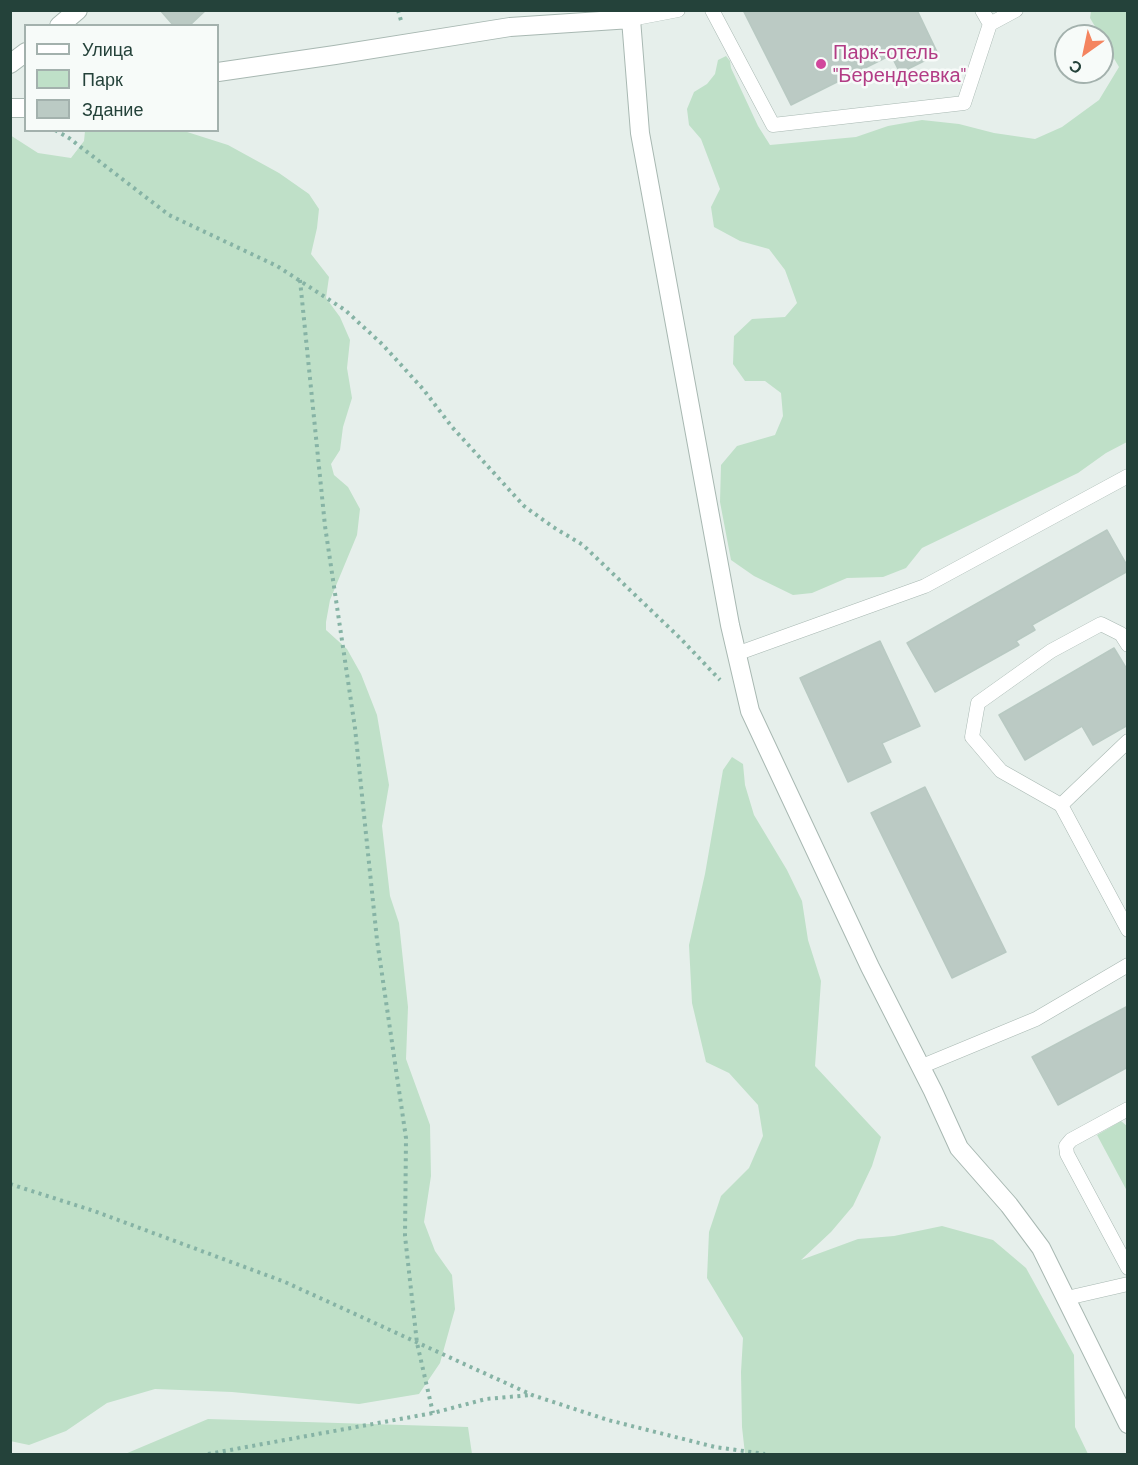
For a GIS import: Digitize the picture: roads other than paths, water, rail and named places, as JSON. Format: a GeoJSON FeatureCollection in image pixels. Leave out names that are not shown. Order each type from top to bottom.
{"type":"FeatureCollection","features":[{"type":"Feature","properties":{"kind":"street"},"geometry":{"type":"LineString","coordinates":[[61,24],[78,10]]}},
{"type":"Feature","properties":{"kind":"street"},"geometry":{"type":"LineString","coordinates":[[219,72],[335,56],[510,27],[599,16],[631,19],[640,133],[736,654],[750,711],[865,956],[959,1148],[1009,1205],[1041,1248],[1125,1414]]}},
{"type":"Feature","properties":{"kind":"street"},"geometry":{"type":"LineString","coordinates":[[10,64],[24,54]]}},
{"type":"Feature","properties":{"kind":"lane"},"geometry":{"type":"LineString","coordinates":[[631,19],[678,10]]}},
{"type":"Feature","properties":{"kind":"lane"},"geometry":{"type":"LineString","coordinates":[[712,10],[772,125],[964,102],[990,24],[1016,10]]}},
{"type":"Feature","properties":{"kind":"lane"},"geometry":{"type":"LineString","coordinates":[[982,10],[990,24]]}},
{"type":"Feature","properties":{"kind":"lane"},"geometry":{"type":"LineString","coordinates":[[736,654],[925,586],[1128,476]]}},
{"type":"Feature","properties":{"kind":"lane"},"geometry":{"type":"LineString","coordinates":[[1128,645],[1121,634],[1101,624],[1051,651],[978,703],[972,737],[1001,771],[1062,805],[1128,930]]}},
{"type":"Feature","properties":{"kind":"lane"},"geometry":{"type":"LineString","coordinates":[[1062,805],[1128,741]]}},
{"type":"Feature","properties":{"kind":"lane"},"geometry":{"type":"LineString","coordinates":[[920,1067],[1036,1019],[1128,965]]}},
{"type":"Feature","properties":{"kind":"lane"},"geometry":{"type":"LineString","coordinates":[[1128,1109],[1071,1140],[1066,1146],[1067,1154],[1128,1268]]}},
{"type":"Feature","properties":{"kind":"lane"},"geometry":{"type":"LineString","coordinates":[[1066,1298],[1128,1284]]}},
{"type":"Feature","properties":{"kind":"place","name":"Парк-отель \"Берендеевка\""},"geometry":{"type":"Point","coordinates":[821,64]}}]}
